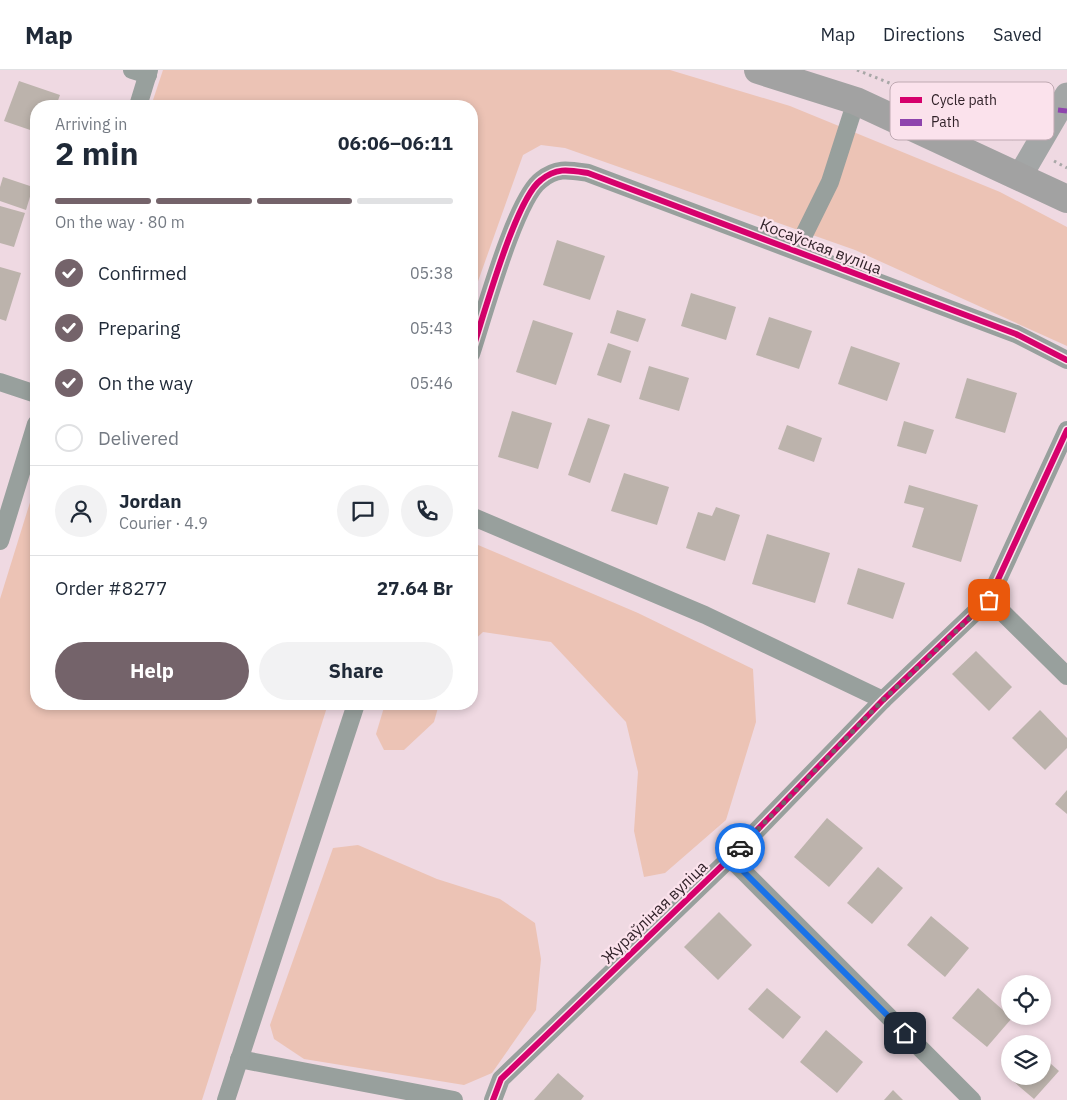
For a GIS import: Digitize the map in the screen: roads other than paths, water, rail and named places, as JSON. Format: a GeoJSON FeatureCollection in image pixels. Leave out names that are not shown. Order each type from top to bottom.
{"type":"FeatureCollection","features":[{"type":"Feature","properties":{"kind":"main road"},"geometry":{"type":"LineString","coordinates":[[758,70],[856,101],[890,117]]}},
{"type":"Feature","properties":{"kind":"main road"},"geometry":{"type":"LineString","coordinates":[[941,140],[1067,199]]}},
{"type":"Feature","properties":{"kind":"street"},"geometry":{"type":"LineString","coordinates":[[139,100],[143,72]]}},
{"type":"Feature","properties":{"kind":"street"},"geometry":{"type":"LineString","coordinates":[[1054,117],[1067,95]]}},
{"type":"Feature","properties":{"kind":"street"},"geometry":{"type":"LineString","coordinates":[[796,251],[830,182],[856,101]]}},
{"type":"Feature","properties":{"kind":"street"},"geometry":{"type":"LineString","coordinates":[[1020,176],[1041,140]]}},
{"type":"Feature","properties":{"kind":"street","name":"Косаўская вуліца"},"geometry":{"type":"LineString","coordinates":[[478,333],[521,205],[540,180],[562,169],[588,173],[1016,334],[1067,360]]}},
{"type":"Feature","properties":{"kind":"street"},"geometry":{"type":"LineString","coordinates":[[0,382],[30,392]]}},
{"type":"Feature","properties":{"kind":"street"},"geometry":{"type":"LineString","coordinates":[[1067,430],[989,600],[1067,676]]}},
{"type":"Feature","properties":{"kind":"street"},"geometry":{"type":"LineString","coordinates":[[0,541],[30,444]]}},
{"type":"Feature","properties":{"kind":"street"},"geometry":{"type":"LineString","coordinates":[[478,519],[705,615],[883,700]]}},
{"type":"Feature","properties":{"kind":"street","name":"Жураўліная вуліца"},"geometry":{"type":"LineString","coordinates":[[493,1100],[502,1079],[730,858],[883,700],[989,600]]}},
{"type":"Feature","properties":{"kind":"street"},"geometry":{"type":"LineString","coordinates":[[226,1100],[354,710]]}},
{"type":"Feature","properties":{"kind":"street"},"geometry":{"type":"LineString","coordinates":[[730,858],[972,1100]]}},
{"type":"Feature","properties":{"kind":"street"},"geometry":{"type":"LineString","coordinates":[[240,1059],[454,1100]]}}]}
